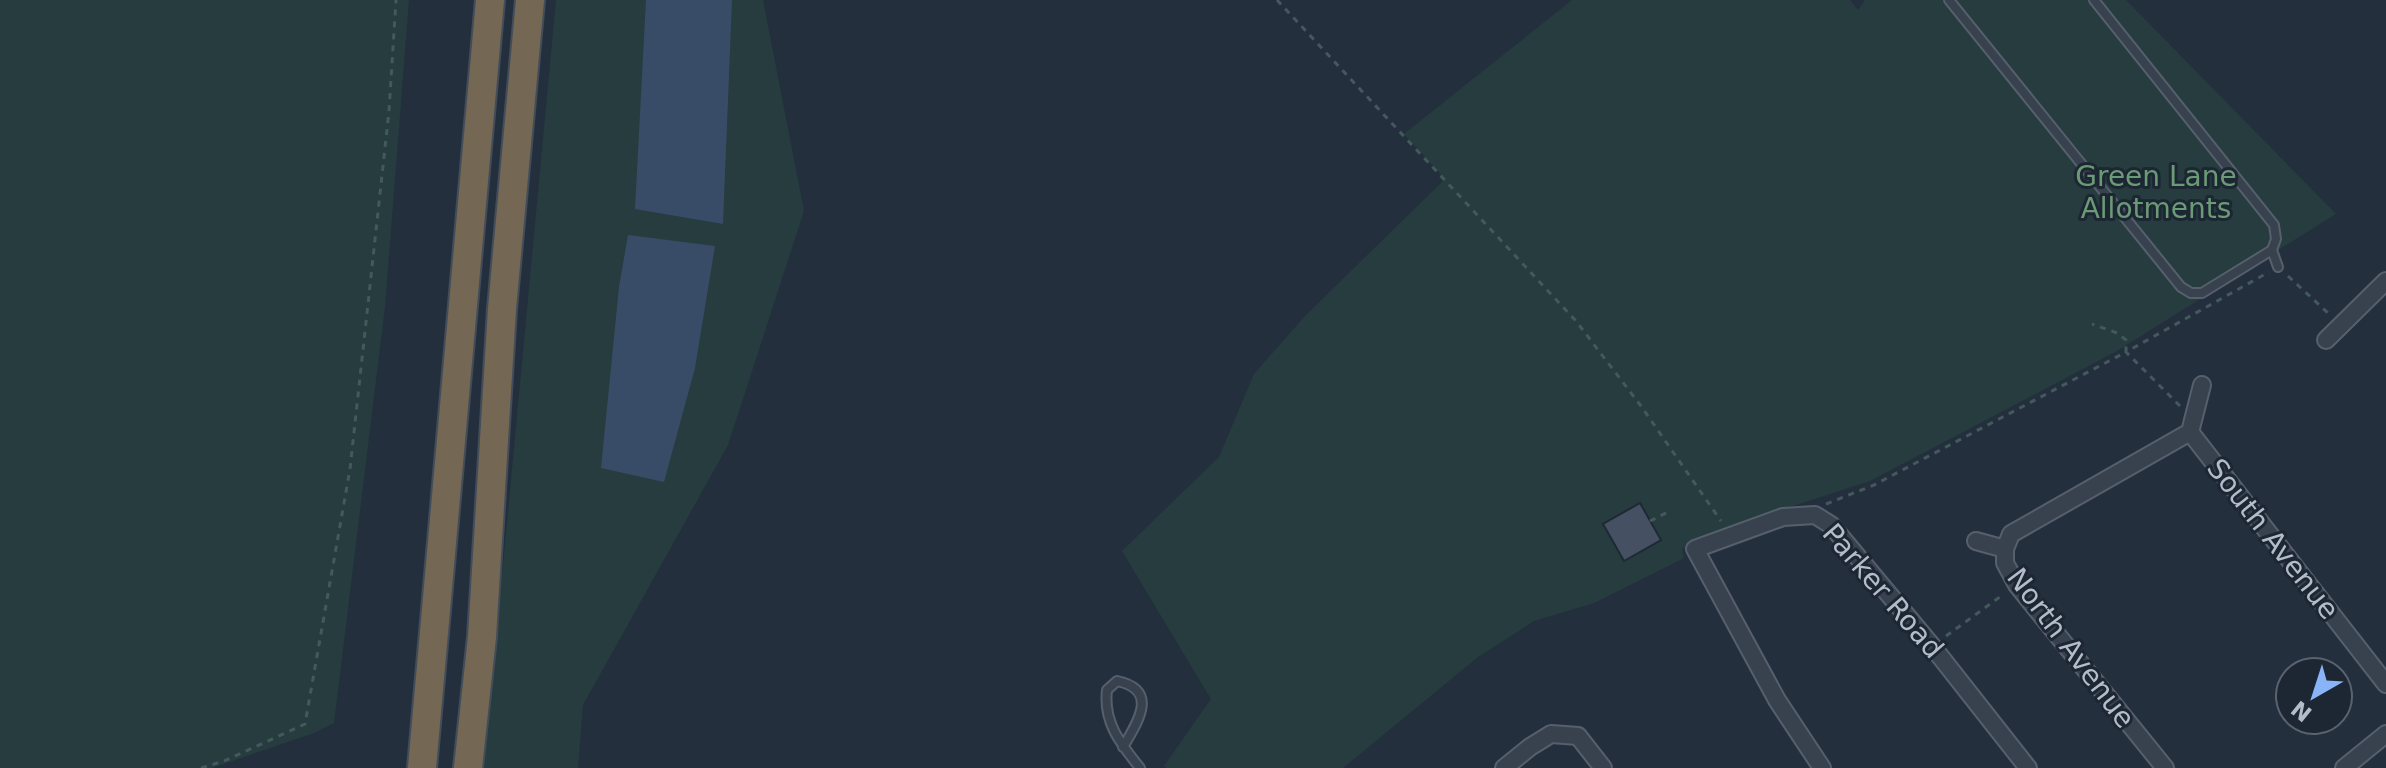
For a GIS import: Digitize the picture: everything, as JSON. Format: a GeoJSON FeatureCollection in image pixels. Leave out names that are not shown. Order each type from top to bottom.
{"type":"FeatureCollection","features":[{"type":"Feature","properties":{"kind":"highway"},"geometry":{"type":"LineString","coordinates":[[422,768],[490,0]]}},
{"type":"Feature","properties":{"kind":"highway"},"geometry":{"type":"LineString","coordinates":[[468,768],[482,637],[502,309],[530,0]]}},
{"type":"Feature","properties":{"kind":"street"},"geometry":{"type":"LineString","coordinates":[[2326,340],[2386,281]]}},
{"type":"Feature","properties":{"kind":"street"},"geometry":{"type":"LineString","coordinates":[[2005,549],[2011,534],[2191,426],[2202,385]]}},
{"type":"Feature","properties":{"kind":"street","name":"South Avenue"},"geometry":{"type":"LineString","coordinates":[[2191,426],[2386,684]]}},
{"type":"Feature","properties":{"kind":"street","name":"Parker Road"},"geometry":{"type":"LineString","coordinates":[[1822,768],[1777,700],[1695,549],[1783,517],[1815,515],[1831,525],[2028,768]]}},
{"type":"Feature","properties":{"kind":"street","name":"North Avenue"},"geometry":{"type":"LineString","coordinates":[[1976,541],[2005,549],[2005,563],[2017,585],[2165,768]]}},
{"type":"Feature","properties":{"kind":"street"},"geometry":{"type":"LineString","coordinates":[[1504,768],[1551,734],[1578,736],[1603,768]]}},
{"type":"Feature","properties":{"kind":"street"},"geometry":{"type":"LineString","coordinates":[[2344,768],[2386,734]]}},
{"type":"Feature","properties":{"kind":"lane"},"geometry":{"type":"LineString","coordinates":[[1949,0],[2181,287],[2191,293],[2202,293],[2272,250],[2276,239],[2274,225],[2094,0]]}},
{"type":"Feature","properties":{"kind":"lane"},"geometry":{"type":"LineString","coordinates":[[2272,250],[2278,267]]}},
{"type":"Feature","properties":{"kind":"lane"},"geometry":{"type":"LineString","coordinates":[[1123,747],[1143,709],[1138,693],[1117,681],[1107,690],[1105,705],[1114,734],[1123,747],[1140,768]]}},
{"type":"Feature","properties":{"kind":"path"},"geometry":{"type":"LineString","coordinates":[[201,768],[224,761],[305,724],[350,469],[389,111],[396,0]]}},
{"type":"Feature","properties":{"kind":"path"},"geometry":{"type":"LineString","coordinates":[[1277,0],[1576,321],[1641,406],[1730,534]]}},
{"type":"Feature","properties":{"kind":"path"},"geometry":{"type":"LineString","coordinates":[[1815,515],[1828,503],[1874,485],[2126,352],[2278,267],[2341,325]]}},
{"type":"Feature","properties":{"kind":"path"},"geometry":{"type":"LineString","coordinates":[[2092,324],[2117,333],[2126,340],[2126,352],[2191,426]]}},
{"type":"Feature","properties":{"kind":"path"},"geometry":{"type":"LineString","coordinates":[[1650,521],[1670,511]]}},
{"type":"Feature","properties":{"kind":"path"},"geometry":{"type":"LineString","coordinates":[[1932,646],[2017,585]]}},
{"type":"Feature","properties":{"kind":"green space"},"geometry":{"type":"Polygon","coordinates":[[[0,0],[409,0],[385,307],[334,723],[314,733],[212,768],[0,768],[0,0]]]}},
{"type":"Feature","properties":{"kind":"green space"},"geometry":{"type":"Polygon","coordinates":[[[556,0],[763,0],[804,211],[728,445],[583,705],[578,768],[484,768],[556,0]]]}},
{"type":"Feature","properties":{"kind":"green space","name":"Green Lane Allotments"},"geometry":{"type":"Polygon","coordinates":[[[1572,0],[1850,0],[1858,10],[1865,0],[2126,0],[2336,214],[2117,351],[1870,481],[1747,521],[1682,549],[1684,558],[1594,603],[1534,621],[1478,657],[1343,768],[1167,768],[1164,766],[1211,699],[1122,551],[1219,457],[1254,374],[1305,316],[1445,179],[1404,134],[1572,0]]]}},
{"type":"Feature","properties":{"kind":"water"},"geometry":{"type":"Polygon","coordinates":[[[646,0],[732,0],[723,224],[635,209],[646,0]]]}},
{"type":"Feature","properties":{"kind":"water"},"geometry":{"type":"Polygon","coordinates":[[[628,235],[715,246],[695,368],[664,482],[601,468],[619,287],[628,235]]]}},
{"type":"Feature","properties":{"kind":"building"},"geometry":{"type":"Polygon","coordinates":[[[1640,503],[1661,540],[1624,561],[1603,524],[1640,503]]]}}]}
